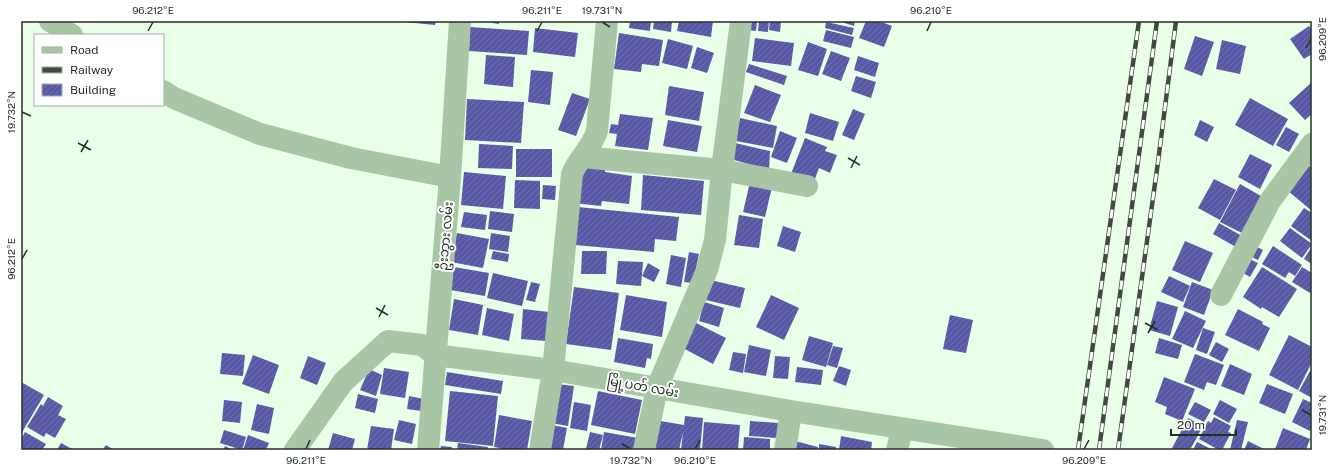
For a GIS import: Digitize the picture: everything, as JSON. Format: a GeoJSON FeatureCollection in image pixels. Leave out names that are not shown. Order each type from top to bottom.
{"type":"FeatureCollection","features":[{"type":"Feature","properties":{"kind":"street"},"geometry":{"type":"LineString","coordinates":[[50,21],[70,34]]}},
{"type":"Feature","properties":{"kind":"street","name":"ဦးဘွား လမ်း"},"geometry":{"type":"LineString","coordinates":[[428,450],[450,177],[460,21]]}},
{"type":"Feature","properties":{"kind":"street"},"geometry":{"type":"LineString","coordinates":[[540,450],[553,370],[572,174],[575,166],[595,139],[597,131],[607,21]]}},
{"type":"Feature","properties":{"kind":"street"},"geometry":{"type":"LineString","coordinates":[[644,450],[657,388],[707,270],[716,240],[722,170],[742,21]]}},
{"type":"Feature","properties":{"kind":"street"},"geometry":{"type":"LineString","coordinates":[[164,92],[174,98],[260,134],[351,158],[450,177]]}},
{"type":"Feature","properties":{"kind":"street"},"geometry":{"type":"LineString","coordinates":[[1221,295],[1270,201],[1312,144]]}},
{"type":"Feature","properties":{"kind":"street"},"geometry":{"type":"LineString","coordinates":[[582,157],[722,170],[807,186]]}},
{"type":"Feature","properties":{"kind":"street","name":"မြို့ပတ် လမ်း"},"geometry":{"type":"LineString","coordinates":[[295,450],[343,382],[388,341],[422,345],[435,355],[553,370],[791,411],[1044,450]]}},
{"type":"Feature","properties":{"kind":"street"},"geometry":{"type":"LineString","coordinates":[[785,450],[791,411]]}},
{"type":"Feature","properties":{"kind":"street"},"geometry":{"type":"LineString","coordinates":[[897,450],[902,429]]}},
{"type":"Feature","properties":{"kind":"building"},"geometry":{"type":"Polygon","coordinates":[[[405,21],[436,21],[435,25],[405,21]]]}},
{"type":"Feature","properties":{"kind":"building"},"geometry":{"type":"Polygon","coordinates":[[[481,21],[499,21],[499,24],[481,21]]]}},
{"type":"Feature","properties":{"kind":"building"},"geometry":{"type":"Polygon","coordinates":[[[630,21],[651,21],[650,31],[629,28],[630,21]]]}},
{"type":"Feature","properties":{"kind":"building"},"geometry":{"type":"Polygon","coordinates":[[[654,21],[672,21],[671,32],[653,29],[654,21]]]}},
{"type":"Feature","properties":{"kind":"building"},"geometry":{"type":"Polygon","coordinates":[[[679,21],[713,21],[711,37],[677,31],[679,21]]]}},
{"type":"Feature","properties":{"kind":"building"},"geometry":{"type":"Polygon","coordinates":[[[749,21],[757,21],[756,31],[748,30],[749,21]]]}},
{"type":"Feature","properties":{"kind":"building"},"geometry":{"type":"Polygon","coordinates":[[[759,21],[769,21],[768,32],[758,31],[759,21]]]}},
{"type":"Feature","properties":{"kind":"building"},"geometry":{"type":"Polygon","coordinates":[[[770,21],[781,21],[780,32],[769,30],[770,21]]]}},
{"type":"Feature","properties":{"kind":"building"},"geometry":{"type":"Polygon","coordinates":[[[838,21],[855,21],[854,26],[838,21]]]}},
{"type":"Feature","properties":{"kind":"building"},"geometry":{"type":"Polygon","coordinates":[[[866,21],[879,21],[892,26],[884,47],[859,38],[866,21]]]}},
{"type":"Feature","properties":{"kind":"building"},"geometry":{"type":"Polygon","coordinates":[[[826,22],[854,28],[852,35],[825,28],[826,22]]]}},
{"type":"Feature","properties":{"kind":"building"},"geometry":{"type":"Polygon","coordinates":[[[1309,26],[1312,30],[1312,54],[1304,59],[1290,39],[1309,26]]]}},
{"type":"Feature","properties":{"kind":"building"},"geometry":{"type":"Polygon","coordinates":[[[470,27],[529,31],[527,55],[469,51],[470,27]]]}},
{"type":"Feature","properties":{"kind":"building"},"geometry":{"type":"Polygon","coordinates":[[[535,28],[578,33],[575,57],[533,52],[535,28]]]}},
{"type":"Feature","properties":{"kind":"building"},"geometry":{"type":"Polygon","coordinates":[[[826,30],[854,37],[851,48],[823,41],[826,30]]]}},
{"type":"Feature","properties":{"kind":"building"},"geometry":{"type":"Polygon","coordinates":[[[619,33],[663,40],[659,66],[642,64],[641,72],[614,69],[619,33]]]}},
{"type":"Feature","properties":{"kind":"building"},"geometry":{"type":"Polygon","coordinates":[[[1195,36],[1214,42],[1202,76],[1184,69],[1195,36]]]}},
{"type":"Feature","properties":{"kind":"building"},"geometry":{"type":"Polygon","coordinates":[[[755,38],[794,43],[791,66],[752,61],[755,38]]]}},
{"type":"Feature","properties":{"kind":"building"},"geometry":{"type":"Polygon","coordinates":[[[668,39],[693,46],[687,69],[662,63],[668,39]]]}},
{"type":"Feature","properties":{"kind":"building"},"geometry":{"type":"Polygon","coordinates":[[[1222,40],[1246,46],[1240,74],[1216,69],[1222,40]]]}},
{"type":"Feature","properties":{"kind":"building"},"geometry":{"type":"Polygon","coordinates":[[[808,42],[827,49],[818,76],[798,70],[808,42]]]}},
{"type":"Feature","properties":{"kind":"building"},"geometry":{"type":"Polygon","coordinates":[[[697,47],[714,53],[707,73],[691,68],[697,47]]]}},
{"type":"Feature","properties":{"kind":"building"},"geometry":{"type":"Polygon","coordinates":[[[831,51],[850,58],[841,81],[822,74],[831,51]]]}},
{"type":"Feature","properties":{"kind":"building"},"geometry":{"type":"Polygon","coordinates":[[[486,55],[515,57],[513,87],[484,84],[486,55]]]}},
{"type":"Feature","properties":{"kind":"building"},"geometry":{"type":"Polygon","coordinates":[[[858,56],[879,63],[875,77],[854,70],[858,56]]]}},
{"type":"Feature","properties":{"kind":"building"},"geometry":{"type":"Polygon","coordinates":[[[749,64],[787,76],[784,85],[746,72],[749,64]]]}},
{"type":"Feature","properties":{"kind":"building"},"geometry":{"type":"Polygon","coordinates":[[[531,70],[553,72],[550,105],[528,102],[531,70]]]}},
{"type":"Feature","properties":{"kind":"building"},"geometry":{"type":"Polygon","coordinates":[[[856,76],[876,82],[871,98],[851,91],[856,76]]]}},
{"type":"Feature","properties":{"kind":"building"},"geometry":{"type":"Polygon","coordinates":[[[1312,82],[1312,114],[1305,120],[1289,103],[1312,82]]]}},
{"type":"Feature","properties":{"kind":"building"},"geometry":{"type":"Polygon","coordinates":[[[755,85],[781,95],[770,122],[744,113],[755,85]]]}},
{"type":"Feature","properties":{"kind":"building"},"geometry":{"type":"Polygon","coordinates":[[[669,86],[704,92],[699,121],[665,115],[669,86]]]}},
{"type":"Feature","properties":{"kind":"building"},"geometry":{"type":"Polygon","coordinates":[[[572,93],[590,99],[576,136],[558,130],[572,93]]]}},
{"type":"Feature","properties":{"kind":"building"},"geometry":{"type":"Polygon","coordinates":[[[1250,98],[1288,119],[1273,146],[1235,125],[1250,98]]]}},
{"type":"Feature","properties":{"kind":"building"},"geometry":{"type":"Polygon","coordinates":[[[467,99],[524,102],[521,143],[465,140],[467,99]]]}},
{"type":"Feature","properties":{"kind":"building"},"geometry":{"type":"Polygon","coordinates":[[[853,109],[865,114],[854,140],[842,135],[853,109]]]}},
{"type":"Feature","properties":{"kind":"building"},"geometry":{"type":"Polygon","coordinates":[[[810,113],[839,122],[833,141],[805,133],[810,113]]]}},
{"type":"Feature","properties":{"kind":"building"},"geometry":{"type":"Polygon","coordinates":[[[620,114],[653,118],[648,150],[615,146],[617,134],[609,133],[611,124],[618,125],[620,114]]]}},
{"type":"Feature","properties":{"kind":"building"},"geometry":{"type":"Polygon","coordinates":[[[740,118],[777,126],[773,148],[736,141],[740,118]]]}},
{"type":"Feature","properties":{"kind":"building"},"geometry":{"type":"Polygon","coordinates":[[[668,120],[702,126],[697,152],[663,146],[668,120]]]}},
{"type":"Feature","properties":{"kind":"building"},"geometry":{"type":"Polygon","coordinates":[[[1200,120],[1214,127],[1207,142],[1194,135],[1200,120]]]}},
{"type":"Feature","properties":{"kind":"building"},"geometry":{"type":"Polygon","coordinates":[[[1286,127],[1299,134],[1289,152],[1276,145],[1286,127]]]}},
{"type":"Feature","properties":{"kind":"building"},"geometry":{"type":"Polygon","coordinates":[[[780,131],[797,138],[787,163],[771,157],[780,131]]]}},
{"type":"Feature","properties":{"kind":"building"},"geometry":{"type":"Polygon","coordinates":[[[805,138],[827,147],[825,151],[837,155],[830,173],[819,168],[813,184],[791,174],[805,138]]]}},
{"type":"Feature","properties":{"kind":"building"},"geometry":{"type":"Polygon","coordinates":[[[735,143],[770,151],[769,170],[731,159],[735,143]]]}},
{"type":"Feature","properties":{"kind":"building"},"geometry":{"type":"Polygon","coordinates":[[[479,144],[513,146],[512,169],[478,168],[479,144]]]}},
{"type":"Feature","properties":{"kind":"building"},"geometry":{"type":"Polygon","coordinates":[[[516,149],[552,149],[552,177],[516,177],[516,149]]]}},
{"type":"Feature","properties":{"kind":"building"},"geometry":{"type":"Polygon","coordinates":[[[1250,154],[1272,165],[1260,189],[1238,177],[1250,154]]]}},
{"type":"Feature","properties":{"kind":"building"},"geometry":{"type":"Polygon","coordinates":[[[577,164],[605,167],[605,172],[632,176],[629,204],[602,201],[601,206],[573,203],[577,164]]]}},
{"type":"Feature","properties":{"kind":"building"},"geometry":{"type":"Polygon","coordinates":[[[1308,165],[1312,168],[1312,211],[1287,190],[1308,165]]]}},
{"type":"Feature","properties":{"kind":"building"},"geometry":{"type":"Polygon","coordinates":[[[464,172],[506,176],[503,209],[461,205],[464,172]]]}},
{"type":"Feature","properties":{"kind":"building"},"geometry":{"type":"Polygon","coordinates":[[[643,175],[704,181],[701,215],[641,210],[643,175]]]}},
{"type":"Feature","properties":{"kind":"building"},"geometry":{"type":"Polygon","coordinates":[[[1214,179],[1236,190],[1220,220],[1198,208],[1214,179]]]}},
{"type":"Feature","properties":{"kind":"building"},"geometry":{"type":"Polygon","coordinates":[[[515,180],[540,181],[540,209],[514,208],[515,180]]]}},
{"type":"Feature","properties":{"kind":"building"},"geometry":{"type":"Polygon","coordinates":[[[750,182],[772,187],[765,217],[743,212],[750,182]]]}},
{"type":"Feature","properties":{"kind":"building"},"geometry":{"type":"Polygon","coordinates":[[[1240,184],[1261,196],[1242,233],[1220,222],[1240,184]]]}},
{"type":"Feature","properties":{"kind":"building"},"geometry":{"type":"Polygon","coordinates":[[[543,185],[556,186],[555,200],[542,199],[543,185]]]}},
{"type":"Feature","properties":{"kind":"building"},"geometry":{"type":"Polygon","coordinates":[[[578,207],[679,217],[676,241],[655,239],[654,252],[575,245],[578,207]]]}},
{"type":"Feature","properties":{"kind":"building"},"geometry":{"type":"Polygon","coordinates":[[[1304,208],[1312,213],[1312,241],[1291,226],[1304,208]]]}},
{"type":"Feature","properties":{"kind":"building"},"geometry":{"type":"Polygon","coordinates":[[[490,211],[514,214],[512,232],[488,229],[490,211]]]}},
{"type":"Feature","properties":{"kind":"building"},"geometry":{"type":"Polygon","coordinates":[[[464,212],[487,215],[485,230],[461,227],[464,212]]]}},
{"type":"Feature","properties":{"kind":"building"},"geometry":{"type":"Polygon","coordinates":[[[739,215],[763,219],[759,248],[734,245],[739,215]]]}},
{"type":"Feature","properties":{"kind":"building"},"geometry":{"type":"Polygon","coordinates":[[[1219,223],[1242,236],[1236,247],[1213,234],[1219,223]]]}},
{"type":"Feature","properties":{"kind":"building"},"geometry":{"type":"Polygon","coordinates":[[[783,226],[801,232],[795,252],[777,246],[783,226]]]}},
{"type":"Feature","properties":{"kind":"building"},"geometry":{"type":"Polygon","coordinates":[[[1290,228],[1312,244],[1302,258],[1280,241],[1290,228]]]}},
{"type":"Feature","properties":{"kind":"building"},"geometry":{"type":"Polygon","coordinates":[[[457,233],[489,239],[483,268],[451,262],[457,233]]]}},
{"type":"Feature","properties":{"kind":"building"},"geometry":{"type":"Polygon","coordinates":[[[491,233],[510,236],[508,252],[489,249],[491,233]]]}},
{"type":"Feature","properties":{"kind":"building"},"geometry":{"type":"Polygon","coordinates":[[[1185,241],[1213,253],[1200,282],[1172,270],[1185,241]]]}},
{"type":"Feature","properties":{"kind":"building"},"geometry":{"type":"Polygon","coordinates":[[[1253,245],[1263,250],[1258,260],[1248,255],[1253,245]]]}},
{"type":"Feature","properties":{"kind":"building"},"geometry":{"type":"Polygon","coordinates":[[[1273,246],[1302,265],[1295,276],[1289,272],[1285,278],[1262,264],[1273,246]]]}},
{"type":"Feature","properties":{"kind":"building"},"geometry":{"type":"Polygon","coordinates":[[[1312,246],[1312,264],[1304,259],[1312,246]]]}},
{"type":"Feature","properties":{"kind":"building"},"geometry":{"type":"Polygon","coordinates":[[[493,251],[509,254],[508,262],[491,259],[493,251]]]}},
{"type":"Feature","properties":{"kind":"building"},"geometry":{"type":"Polygon","coordinates":[[[582,251],[607,251],[606,274],[581,274],[582,251]]]}},
{"type":"Feature","properties":{"kind":"building"},"geometry":{"type":"Polygon","coordinates":[[[689,252],[699,254],[693,283],[684,282],[689,252]]]}},
{"type":"Feature","properties":{"kind":"building"},"geometry":{"type":"Polygon","coordinates":[[[671,255],[686,258],[681,287],[666,284],[671,255]]]}},
{"type":"Feature","properties":{"kind":"building"},"geometry":{"type":"Polygon","coordinates":[[[1247,258],[1258,263],[1250,277],[1240,271],[1247,258]]]}},
{"type":"Feature","properties":{"kind":"building"},"geometry":{"type":"Polygon","coordinates":[[[618,261],[643,262],[641,286],[616,284],[618,261]]]}},
{"type":"Feature","properties":{"kind":"building"},"geometry":{"type":"Polygon","coordinates":[[[648,263],[660,270],[654,282],[642,276],[648,263]]]}},
{"type":"Feature","properties":{"kind":"building"},"geometry":{"type":"Polygon","coordinates":[[[454,267],[489,273],[485,296],[450,290],[454,267]]]}},
{"type":"Feature","properties":{"kind":"building"},"geometry":{"type":"Polygon","coordinates":[[[1262,267],[1297,289],[1279,317],[1262,307],[1261,309],[1243,297],[1262,267]]]}},
{"type":"Feature","properties":{"kind":"building"},"geometry":{"type":"Polygon","coordinates":[[[1302,267],[1312,273],[1312,289],[1310,293],[1292,282],[1302,267]]]}},
{"type":"Feature","properties":{"kind":"building"},"geometry":{"type":"Polygon","coordinates":[[[493,273],[528,281],[522,306],[487,298],[493,273]]]}},
{"type":"Feature","properties":{"kind":"building"},"geometry":{"type":"Polygon","coordinates":[[[1169,276],[1190,286],[1183,302],[1161,292],[1169,276]]]}},
{"type":"Feature","properties":{"kind":"building"},"geometry":{"type":"Polygon","coordinates":[[[710,280],[745,288],[740,308],[706,300],[710,280]]]}},
{"type":"Feature","properties":{"kind":"building"},"geometry":{"type":"Polygon","coordinates":[[[531,282],[540,284],[535,302],[526,300],[531,282]]]}},
{"type":"Feature","properties":{"kind":"building"},"geometry":{"type":"Polygon","coordinates":[[[1192,282],[1213,290],[1204,315],[1183,307],[1192,282]]]}},
{"type":"Feature","properties":{"kind":"building"},"geometry":{"type":"Polygon","coordinates":[[[574,287],[619,293],[611,350],[566,344],[574,287]]]}},
{"type":"Feature","properties":{"kind":"building"},"geometry":{"type":"Polygon","coordinates":[[[626,295],[667,302],[662,337],[620,330],[626,295]]]}},
{"type":"Feature","properties":{"kind":"building"},"geometry":{"type":"Polygon","coordinates":[[[771,295],[799,308],[784,340],[756,327],[771,295]]]}},
{"type":"Feature","properties":{"kind":"building"},"geometry":{"type":"Polygon","coordinates":[[[454,299],[483,305],[478,335],[449,330],[454,299]]]}},
{"type":"Feature","properties":{"kind":"building"},"geometry":{"type":"Polygon","coordinates":[[[1157,301],[1178,307],[1170,336],[1149,330],[1157,301]]]}},
{"type":"Feature","properties":{"kind":"building"},"geometry":{"type":"Polygon","coordinates":[[[704,302],[724,308],[719,327],[699,321],[704,302]]]}},
{"type":"Feature","properties":{"kind":"building"},"geometry":{"type":"Polygon","coordinates":[[[487,308],[514,314],[509,341],[482,335],[487,308]]]}},
{"type":"Feature","properties":{"kind":"building"},"geometry":{"type":"Polygon","coordinates":[[[523,309],[549,312],[546,341],[521,339],[523,309]]]}},
{"type":"Feature","properties":{"kind":"building"},"geometry":{"type":"Polygon","coordinates":[[[1238,309],[1263,322],[1262,324],[1270,328],[1259,351],[1225,335],[1238,309]]]}},
{"type":"Feature","properties":{"kind":"building"},"geometry":{"type":"Polygon","coordinates":[[[1185,311],[1206,321],[1193,348],[1172,339],[1185,311]]]}},
{"type":"Feature","properties":{"kind":"building"},"geometry":{"type":"Polygon","coordinates":[[[950,315],[973,320],[966,353],[943,349],[950,315]]]}},
{"type":"Feature","properties":{"kind":"building"},"geometry":{"type":"Polygon","coordinates":[[[692,321],[726,338],[713,364],[679,346],[692,321]]]}},
{"type":"Feature","properties":{"kind":"building"},"geometry":{"type":"Polygon","coordinates":[[[1203,328],[1215,332],[1207,354],[1196,350],[1203,328]]]}},
{"type":"Feature","properties":{"kind":"building"},"geometry":{"type":"Polygon","coordinates":[[[1289,335],[1312,347],[1312,362],[1298,390],[1269,375],[1289,335]]]}},
{"type":"Feature","properties":{"kind":"building"},"geometry":{"type":"Polygon","coordinates":[[[809,336],[833,343],[826,367],[802,360],[809,336]]]}},
{"type":"Feature","properties":{"kind":"building"},"geometry":{"type":"Polygon","coordinates":[[[618,338],[653,344],[651,359],[647,358],[645,368],[614,362],[618,338]]]}},
{"type":"Feature","properties":{"kind":"building"},"geometry":{"type":"Polygon","coordinates":[[[1159,338],[1182,345],[1178,359],[1155,353],[1159,338]]]}},
{"type":"Feature","properties":{"kind":"building"},"geometry":{"type":"Polygon","coordinates":[[[1216,342],[1229,349],[1222,362],[1209,355],[1216,342]]]}},
{"type":"Feature","properties":{"kind":"building"},"geometry":{"type":"Polygon","coordinates":[[[749,345],[771,350],[766,376],[744,372],[749,345]]]}},
{"type":"Feature","properties":{"kind":"building"},"geometry":{"type":"Polygon","coordinates":[[[833,346],[843,348],[837,368],[827,365],[833,346]]]}},
{"type":"Feature","properties":{"kind":"building"},"geometry":{"type":"Polygon","coordinates":[[[733,352],[746,354],[743,373],[729,370],[733,352]]]}},
{"type":"Feature","properties":{"kind":"building"},"geometry":{"type":"Polygon","coordinates":[[[222,353],[245,355],[243,376],[220,374],[222,353]]]}},
{"type":"Feature","properties":{"kind":"building"},"geometry":{"type":"Polygon","coordinates":[[[1195,354],[1224,365],[1216,385],[1207,382],[1204,390],[1184,382],[1195,354]]]}},
{"type":"Feature","properties":{"kind":"building"},"geometry":{"type":"Polygon","coordinates":[[[253,355],[279,365],[269,394],[242,384],[253,355]]]}},
{"type":"Feature","properties":{"kind":"building"},"geometry":{"type":"Polygon","coordinates":[[[308,356],[326,363],[317,385],[300,378],[308,356]]]}},
{"type":"Feature","properties":{"kind":"building"},"geometry":{"type":"Polygon","coordinates":[[[775,356],[790,357],[788,379],[773,378],[775,356]]]}},
{"type":"Feature","properties":{"kind":"building"},"geometry":{"type":"Polygon","coordinates":[[[1230,364],[1252,374],[1244,395],[1221,386],[1230,364]]]}},
{"type":"Feature","properties":{"kind":"building"},"geometry":{"type":"Polygon","coordinates":[[[839,366],[851,370],[846,386],[833,381],[839,366]]]}},
{"type":"Feature","properties":{"kind":"building"},"geometry":{"type":"Polygon","coordinates":[[[797,367],[823,370],[821,385],[795,382],[797,367]]]}},
{"type":"Feature","properties":{"kind":"building"},"geometry":{"type":"Polygon","coordinates":[[[384,368],[409,372],[405,398],[380,394],[384,368]]]}},
{"type":"Feature","properties":{"kind":"building"},"geometry":{"type":"Polygon","coordinates":[[[369,369],[382,375],[376,396],[360,390],[369,369]]]}},
{"type":"Feature","properties":{"kind":"building"},"geometry":{"type":"Polygon","coordinates":[[[1310,371],[1312,372],[1312,398],[1299,391],[1310,371]]]}},
{"type":"Feature","properties":{"kind":"building"},"geometry":{"type":"Polygon","coordinates":[[[447,372],[503,381],[501,394],[445,385],[447,372]]]}},
{"type":"Feature","properties":{"kind":"building"},"geometry":{"type":"Polygon","coordinates":[[[1164,377],[1195,389],[1182,421],[1165,414],[1167,407],[1155,402],[1164,377]]]}},
{"type":"Feature","properties":{"kind":"building"},"geometry":{"type":"Polygon","coordinates":[[[21,382],[44,395],[21,434],[21,382]]]}},
{"type":"Feature","properties":{"kind":"building"},"geometry":{"type":"Polygon","coordinates":[[[557,384],[574,386],[568,426],[551,423],[557,384]]]}},
{"type":"Feature","properties":{"kind":"building"},"geometry":{"type":"Polygon","coordinates":[[[1267,384],[1293,394],[1285,414],[1259,403],[1267,384]]]}},
{"type":"Feature","properties":{"kind":"building"},"geometry":{"type":"Polygon","coordinates":[[[450,391],[498,396],[493,446],[445,441],[450,391]]]}},
{"type":"Feature","properties":{"kind":"building"},"geometry":{"type":"Polygon","coordinates":[[[598,391],[642,400],[635,434],[591,425],[598,391]]]}},
{"type":"Feature","properties":{"kind":"building"},"geometry":{"type":"Polygon","coordinates":[[[358,394],[378,399],[375,413],[355,408],[358,394]]]}},
{"type":"Feature","properties":{"kind":"building"},"geometry":{"type":"Polygon","coordinates":[[[409,396],[424,399],[421,411],[407,409],[409,396]]]}},
{"type":"Feature","properties":{"kind":"building"},"geometry":{"type":"Polygon","coordinates":[[[48,397],[63,406],[58,415],[66,419],[55,438],[46,433],[44,437],[27,427],[41,404],[43,406],[48,397]]]}},
{"type":"Feature","properties":{"kind":"building"},"geometry":{"type":"Polygon","coordinates":[[[1303,399],[1312,403],[1312,432],[1292,422],[1303,399]]]}},
{"type":"Feature","properties":{"kind":"building"},"geometry":{"type":"Polygon","coordinates":[[[224,400],[242,402],[240,423],[222,421],[224,400]]]}},
{"type":"Feature","properties":{"kind":"building"},"geometry":{"type":"Polygon","coordinates":[[[1220,400],[1237,409],[1229,423],[1213,414],[1220,400]]]}},
{"type":"Feature","properties":{"kind":"building"},"geometry":{"type":"Polygon","coordinates":[[[574,402],[591,405],[587,431],[570,428],[574,402]]]}},
{"type":"Feature","properties":{"kind":"building"},"geometry":{"type":"Polygon","coordinates":[[[1195,402],[1211,410],[1204,422],[1188,414],[1195,402]]]}},
{"type":"Feature","properties":{"kind":"building"},"geometry":{"type":"Polygon","coordinates":[[[257,404],[274,408],[269,434],[251,430],[257,404]]]}},
{"type":"Feature","properties":{"kind":"building"},"geometry":{"type":"Polygon","coordinates":[[[499,415],[532,421],[527,450],[500,450],[500,448],[494,447],[499,415]]]}},
{"type":"Feature","properties":{"kind":"building"},"geometry":{"type":"Polygon","coordinates":[[[685,416],[703,418],[700,450],[681,450],[683,432],[679,450],[655,450],[655,420],[684,425],[685,416]]]}},
{"type":"Feature","properties":{"kind":"building"},"geometry":{"type":"Polygon","coordinates":[[[1214,417],[1231,426],[1228,432],[1231,433],[1222,450],[1219,450],[1199,439],[1208,421],[1211,423],[1214,417]]]}},
{"type":"Feature","properties":{"kind":"building"},"geometry":{"type":"Polygon","coordinates":[[[1188,418],[1203,426],[1190,450],[1171,450],[1188,418]]]}},
{"type":"Feature","properties":{"kind":"building"},"geometry":{"type":"Polygon","coordinates":[[[399,420],[416,424],[412,444],[394,440],[399,420]]]}},
{"type":"Feature","properties":{"kind":"building"},"geometry":{"type":"Polygon","coordinates":[[[1237,420],[1248,422],[1241,450],[1230,450],[1237,420]]]}},
{"type":"Feature","properties":{"kind":"building"},"geometry":{"type":"Polygon","coordinates":[[[750,421],[778,423],[777,438],[749,436],[750,421]]]}},
{"type":"Feature","properties":{"kind":"building"},"geometry":{"type":"Polygon","coordinates":[[[704,422],[740,425],[738,450],[702,450],[704,422]]]}},
{"type":"Feature","properties":{"kind":"building"},"geometry":{"type":"Polygon","coordinates":[[[552,425],[567,428],[563,450],[548,450],[552,425]]]}},
{"type":"Feature","properties":{"kind":"building"},"geometry":{"type":"Polygon","coordinates":[[[371,426],[394,429],[391,450],[367,450],[371,426]]]}},
{"type":"Feature","properties":{"kind":"building"},"geometry":{"type":"Polygon","coordinates":[[[1283,428],[1310,439],[1306,450],[1275,449],[1283,428]]]}},
{"type":"Feature","properties":{"kind":"building"},"geometry":{"type":"Polygon","coordinates":[[[224,430],[246,437],[242,450],[220,443],[224,430]]]}},
{"type":"Feature","properties":{"kind":"building"},"geometry":{"type":"Polygon","coordinates":[[[25,432],[46,444],[42,450],[21,450],[21,440],[25,432]]]}},
{"type":"Feature","properties":{"kind":"building"},"geometry":{"type":"Polygon","coordinates":[[[590,432],[603,435],[599,450],[586,449],[590,432]]]}},
{"type":"Feature","properties":{"kind":"building"},"geometry":{"type":"Polygon","coordinates":[[[604,432],[638,438],[636,450],[601,450],[604,432]]]}},
{"type":"Feature","properties":{"kind":"building"},"geometry":{"type":"Polygon","coordinates":[[[333,433],[355,439],[352,450],[328,450],[333,433]]]}},
{"type":"Feature","properties":{"kind":"building"},"geometry":{"type":"Polygon","coordinates":[[[248,435],[269,443],[266,450],[243,450],[248,435]]]}},
{"type":"Feature","properties":{"kind":"building"},"geometry":{"type":"Polygon","coordinates":[[[841,436],[872,442],[871,450],[839,450],[841,436]]]}},
{"type":"Feature","properties":{"kind":"building"},"geometry":{"type":"Polygon","coordinates":[[[744,437],[770,439],[770,450],[743,450],[744,437]]]}},
{"type":"Feature","properties":{"kind":"building"},"geometry":{"type":"Polygon","coordinates":[[[795,441],[818,447],[817,450],[793,450],[795,441]]]}},
{"type":"Feature","properties":{"kind":"building"},"geometry":{"type":"Polygon","coordinates":[[[1248,441],[1266,450],[1244,450],[1248,441]]]}},
{"type":"Feature","properties":{"kind":"building"},"geometry":{"type":"Polygon","coordinates":[[[1197,442],[1213,450],[1193,450],[1197,442]]]}},
{"type":"Feature","properties":{"kind":"building"},"geometry":{"type":"Polygon","coordinates":[[[61,443],[74,450],[57,450],[61,443]]]}},
{"type":"Feature","properties":{"kind":"building"},"geometry":{"type":"Polygon","coordinates":[[[458,443],[488,447],[487,450],[457,450],[458,443]]]}},
{"type":"Feature","properties":{"kind":"building"},"geometry":{"type":"Polygon","coordinates":[[[819,444],[836,447],[836,450],[819,450],[819,444]]]}},
{"type":"Feature","properties":{"kind":"building"},"geometry":{"type":"Polygon","coordinates":[[[106,445],[114,450],[102,450],[106,445]]]}},
{"type":"Feature","properties":{"kind":"building"},"geometry":{"type":"Polygon","coordinates":[[[225,446],[233,450],[223,450],[225,446]]]}},
{"type":"Feature","properties":{"kind":"building"},"geometry":{"type":"Polygon","coordinates":[[[441,446],[452,447],[451,450],[440,450],[441,446]]]}},
{"type":"Feature","properties":{"kind":"railway"},"geometry":{"type":"LineString","coordinates":[[1078,450],[1139,21]]}},
{"type":"Feature","properties":{"kind":"railway"},"geometry":{"type":"LineString","coordinates":[[1099,450],[1157,21]]}},
{"type":"Feature","properties":{"kind":"railway"},"geometry":{"type":"LineString","coordinates":[[1118,450],[1176,21]]}}]}
